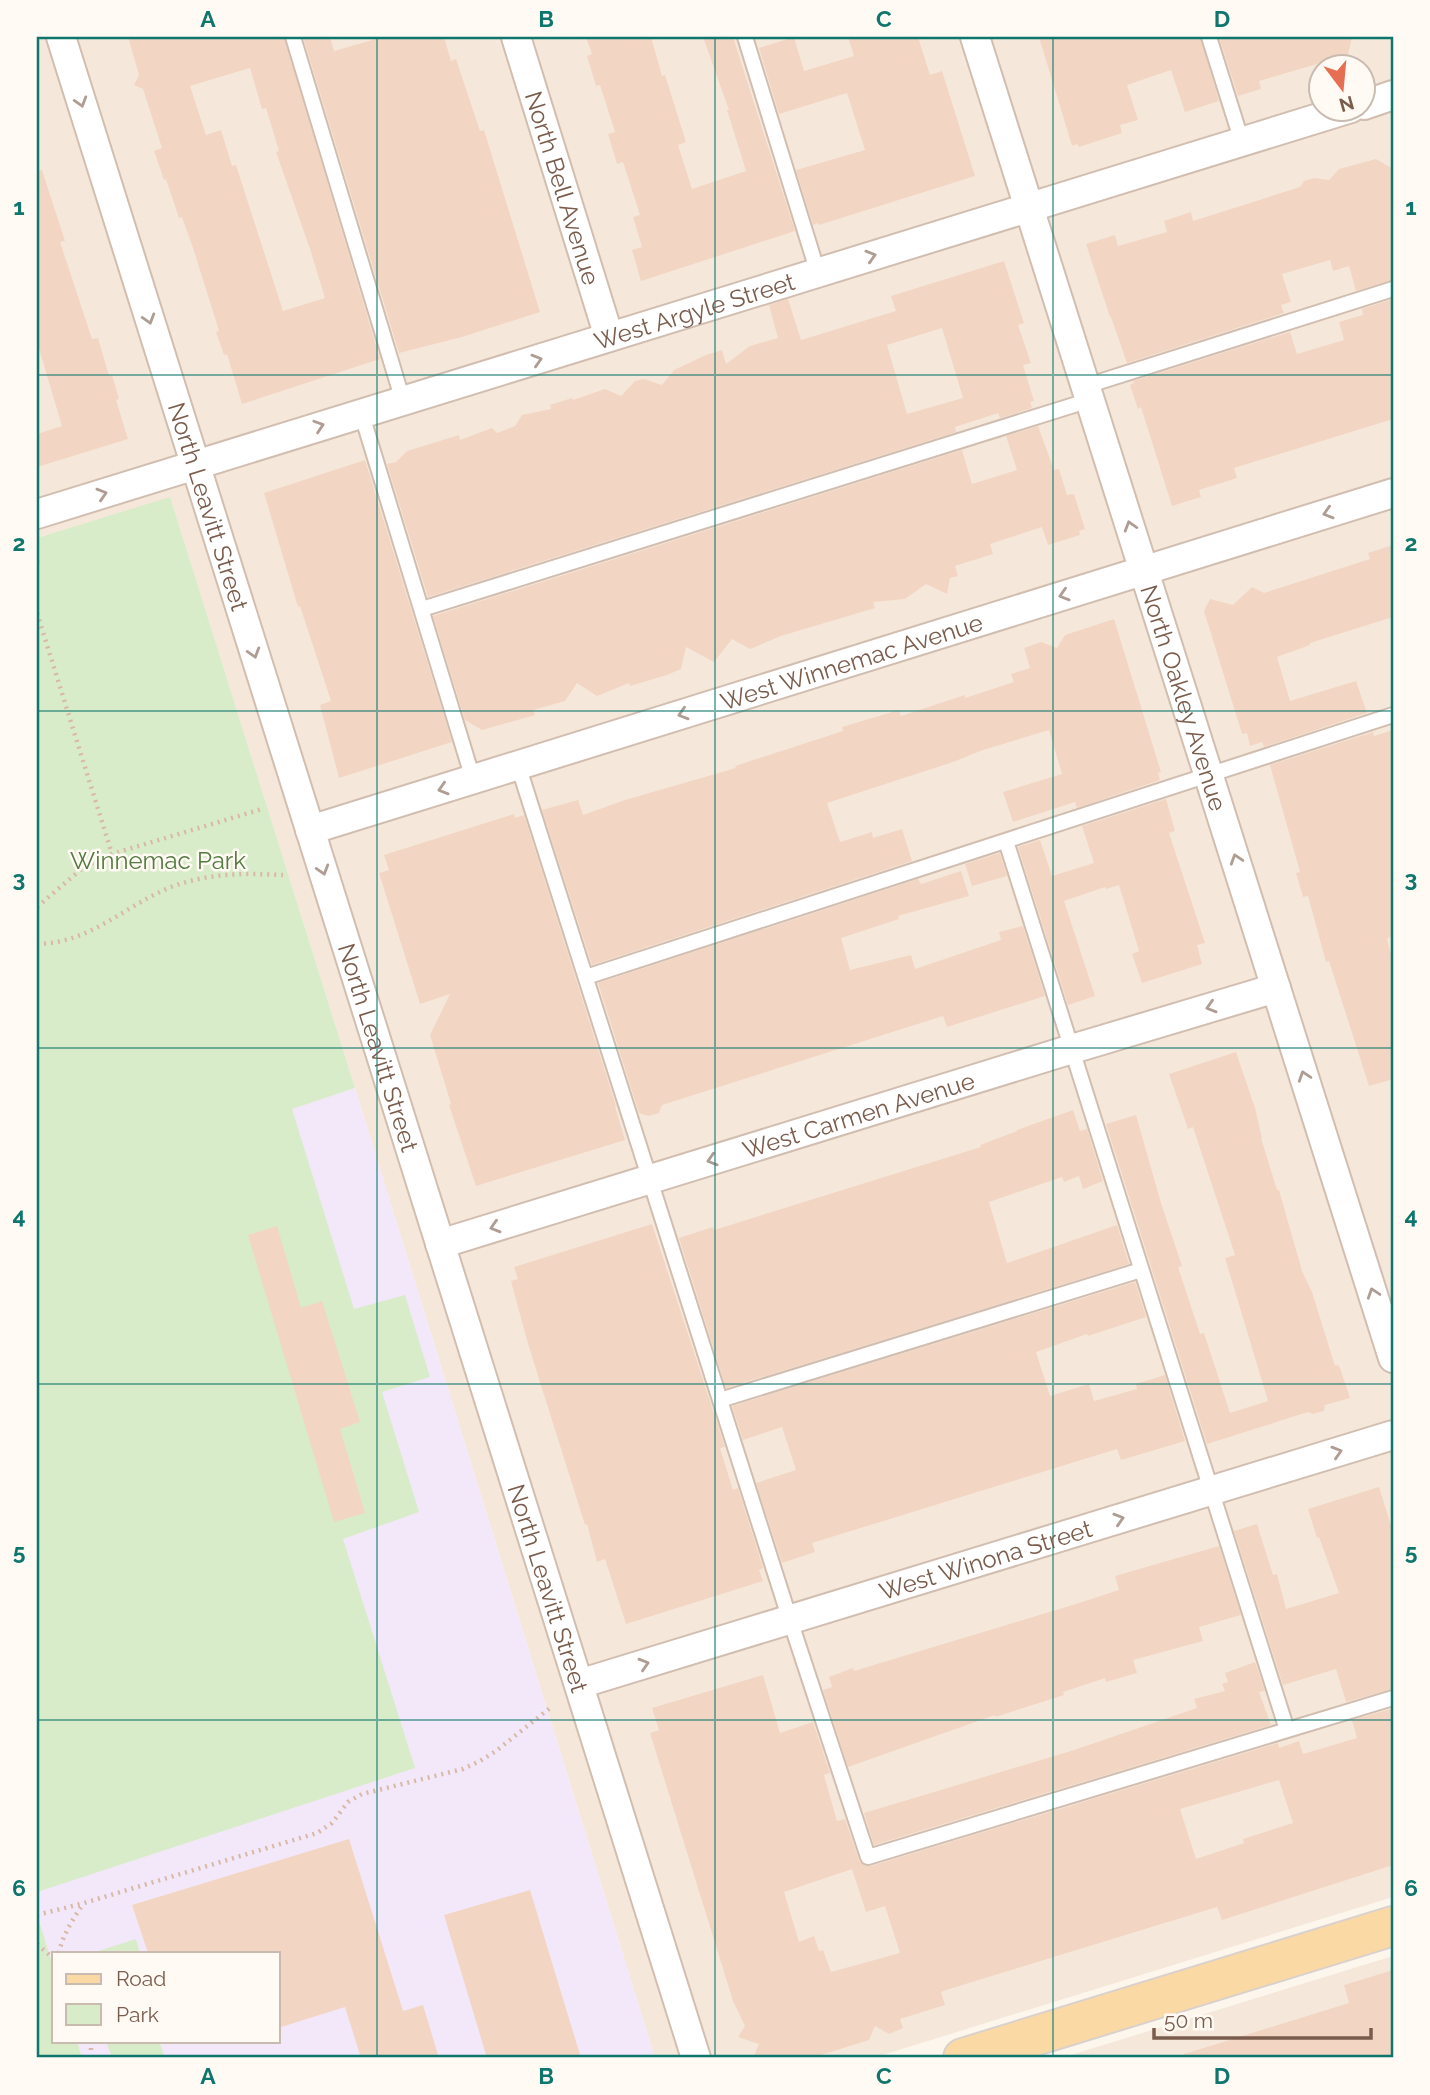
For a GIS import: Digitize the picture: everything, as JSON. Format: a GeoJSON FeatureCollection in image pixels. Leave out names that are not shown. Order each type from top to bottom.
{"type":"FeatureCollection","features":[{"type":"Feature","properties":{"kind":"main road"},"geometry":{"type":"LineString","coordinates":[[963,2058],[1393,1926]]}},
{"type":"Feature","properties":{"kind":"street","name":"North Leavitt Street"},"geometry":{"type":"LineString","coordinates":[[61,37],[696,2058]]}},
{"type":"Feature","properties":{"kind":"street","name":"North Bell Avenue"},"geometry":{"type":"LineString","coordinates":[[516,37],[609,337]]}},
{"type":"Feature","properties":{"kind":"street","name":"North Oakley Avenue"},"geometry":{"type":"LineString","coordinates":[[975,37],[1393,1358]]}},
{"type":"Feature","properties":{"kind":"street","name":"West Argyle Street"},"geometry":{"type":"LineString","coordinates":[[37,514],[1308,121]]}},
{"type":"Feature","properties":{"kind":"street","name":"West Winnemac Avenue"},"geometry":{"type":"LineString","coordinates":[[310,830],[1393,493]]}},
{"type":"Feature","properties":{"kind":"street","name":"West Carmen Avenue"},"geometry":{"type":"LineString","coordinates":[[440,1244],[1276,988]]}},
{"type":"Feature","properties":{"kind":"street","name":"West Winona Street"},"geometry":{"type":"LineString","coordinates":[[579,1684],[1393,1435]]}},
{"type":"Feature","properties":{"kind":"lane"},"geometry":{"type":"LineString","coordinates":[[293,37],[403,401]]}},
{"type":"Feature","properties":{"kind":"lane"},"geometry":{"type":"LineString","coordinates":[[745,37],[818,273]]}},
{"type":"Feature","properties":{"kind":"lane"},"geometry":{"type":"LineString","coordinates":[[1209,37],[1242,142]]}},
{"type":"Feature","properties":{"kind":"lane"},"geometry":{"type":"LineString","coordinates":[[422,609],[1088,393],[1393,289]]}},
{"type":"Feature","properties":{"kind":"lane"},"geometry":{"type":"LineString","coordinates":[[361,412],[473,779]]}},
{"type":"Feature","properties":{"kind":"lane"},"geometry":{"type":"LineString","coordinates":[[586,977],[1393,716]]}},
{"type":"Feature","properties":{"kind":"lane"},"geometry":{"type":"LineString","coordinates":[[518,765],[868,1857],[1393,1698]]}},
{"type":"Feature","properties":{"kind":"lane"},"geometry":{"type":"LineString","coordinates":[[1006,841],[1287,1730]]}},
{"type":"Feature","properties":{"kind":"lane"},"geometry":{"type":"LineString","coordinates":[[720,1400],[1141,1270]]}},
{"type":"Feature","properties":{"kind":"path"},"geometry":{"type":"LineString","coordinates":[[37,613],[112,854]]}},
{"type":"Feature","properties":{"kind":"path"},"geometry":{"type":"LineString","coordinates":[[37,907],[85,866],[112,854],[262,809]]}},
{"type":"Feature","properties":{"kind":"path"},"geometry":{"type":"LineString","coordinates":[[37,944],[56,944],[82,936],[167,889],[198,877],[237,873],[283,875]]}},
{"type":"Feature","properties":{"kind":"path"},"geometry":{"type":"LineString","coordinates":[[37,1915],[317,1833],[332,1823],[348,1802],[362,1794],[463,1769],[480,1761],[550,1708]]}},
{"type":"Feature","properties":{"kind":"path"},"geometry":{"type":"LineString","coordinates":[[59,1952],[72,1920],[84,1903]]}},
{"type":"Feature","properties":{"kind":"path"},"geometry":{"type":"LineString","coordinates":[[37,1944],[52,1957]]}},
{"type":"Feature","properties":{"kind":"shaded area"},"geometry":{"type":"Polygon","coordinates":[[[37,37],[1393,37],[1393,1701],[1361,1711],[1393,1814],[1393,1897],[873,2058],[655,2058],[170,498],[37,538],[37,37]]]}},
{"type":"Feature","properties":{"kind":"shaded area"},"geometry":{"type":"Polygon","coordinates":[[[37,1024],[218,1132],[355,1088],[655,2058],[82,2058],[77,2042],[280,2042],[280,1952],[52,1952],[52,1963],[37,1914],[37,1024]]]}},
{"type":"Feature","properties":{"kind":"shaded area"},"geometry":{"type":"Polygon","coordinates":[[[1393,1956],[1393,2058],[1061,2058],[1393,1956]]]}},
{"type":"Feature","properties":{"kind":"green space","name":"Winnemac Park"},"geometry":{"type":"Polygon","coordinates":[[[170,497],[355,1088],[292,1109],[354,1309],[405,1295],[430,1377],[382,1392],[419,1512],[343,1539],[415,1768],[37,1892],[37,538],[170,497]]]}},
{"type":"Feature","properties":{"kind":"green space"},"geometry":{"type":"Polygon","coordinates":[[[37,1914],[52,1963],[52,2042],[77,2042],[82,2058],[37,2058],[37,1914]]]}},
{"type":"Feature","properties":{"kind":"green space"},"geometry":{"type":"Polygon","coordinates":[[[136,1939],[140,1952],[95,1952],[136,1939]]]}},
{"type":"Feature","properties":{"kind":"green space"},"geometry":{"type":"Polygon","coordinates":[[[106,2042],[159,2042],[165,2058],[112,2058],[106,2042]]]}},
{"type":"Feature","properties":{"kind":"building"},"geometry":{"type":"Polygon","coordinates":[[[128,37],[284,37],[380,359],[242,404],[227,354],[224,355],[216,332],[219,331],[194,251],[154,151],[162,148],[143,89],[134,85],[139,75],[128,37]],[[250,68],[190,86],[206,135],[221,130],[232,166],[236,165],[283,311],[325,298],[276,152],[279,151],[266,108],[262,109],[250,68]]]}},
{"type":"Feature","properties":{"kind":"building"},"geometry":{"type":"Polygon","coordinates":[[[303,37],[330,37],[334,51],[383,37],[444,37],[451,61],[456,59],[480,131],[484,130],[540,312],[462,337],[399,353],[303,37]]]}},
{"type":"Feature","properties":{"kind":"building"},"geometry":{"type":"Polygon","coordinates":[[[586,37],[651,37],[686,142],[678,145],[692,189],[746,171],[729,110],[703,37],[733,37],[795,231],[641,281],[632,250],[642,247],[633,217],[640,215],[623,162],[617,164],[608,134],[615,132],[600,85],[596,86],[587,56],[592,54],[586,37]]]}},
{"type":"Feature","properties":{"kind":"building"},"geometry":{"type":"Polygon","coordinates":[[[794,37],[804,71],[854,56],[848,37],[918,37],[930,75],[942,71],[975,176],[813,225],[796,170],[865,150],[847,93],[779,114],[759,48],[794,37]]]}},
{"type":"Feature","properties":{"kind":"building"},"geometry":{"type":"Polygon","coordinates":[[[1039,37],[1200,37],[1219,101],[1185,112],[1171,70],[1127,85],[1138,120],[1120,125],[1122,133],[1079,147],[1077,144],[1072,146],[1039,37]]]}},
{"type":"Feature","properties":{"kind":"building"},"geometry":{"type":"Polygon","coordinates":[[[1219,37],[1352,37],[1349,52],[1308,52],[1308,67],[1259,81],[1261,89],[1238,96],[1219,37]]]}},
{"type":"Feature","properties":{"kind":"building"},"geometry":{"type":"Polygon","coordinates":[[[1376,159],[1393,169],[1393,280],[1356,291],[1349,266],[1333,271],[1330,260],[1282,274],[1291,302],[1281,305],[1284,313],[1127,363],[1086,244],[1115,235],[1118,246],[1167,232],[1164,221],[1191,212],[1193,221],[1300,187],[1304,181],[1314,178],[1329,180],[1339,169],[1376,159]]]}},
{"type":"Feature","properties":{"kind":"building"},"geometry":{"type":"Polygon","coordinates":[[[42,170],[65,241],[60,242],[92,339],[98,338],[109,376],[112,375],[119,399],[116,400],[128,439],[37,467],[37,434],[62,426],[37,342],[37,171],[42,170]]]}},
{"type":"Feature","properties":{"kind":"building"},"geometry":{"type":"Polygon","coordinates":[[[1004,261],[1024,323],[1018,325],[1031,363],[1023,365],[1034,401],[1030,402],[1032,408],[1000,418],[998,413],[955,427],[956,432],[428,597],[387,464],[396,462],[407,451],[459,435],[460,440],[492,428],[497,433],[515,426],[522,415],[551,409],[550,405],[572,398],[573,400],[605,389],[621,396],[635,381],[644,379],[662,385],[674,370],[722,350],[726,364],[750,346],[778,338],[769,305],[788,299],[801,340],[896,311],[891,296],[1004,261]],[[942,328],[887,345],[907,414],[963,398],[942,328]]]}},
{"type":"Feature","properties":{"kind":"building"},"geometry":{"type":"Polygon","coordinates":[[[1393,299],[1393,419],[1234,468],[1237,478],[1199,490],[1201,497],[1172,506],[1141,407],[1138,409],[1130,385],[1133,381],[1290,332],[1297,354],[1344,340],[1339,322],[1363,315],[1362,309],[1393,299]]]}},
{"type":"Feature","properties":{"kind":"building"},"geometry":{"type":"Polygon","coordinates":[[[1038,426],[1054,470],[1059,469],[1067,495],[1074,494],[1085,529],[1079,531],[1080,535],[1048,545],[1042,527],[990,544],[993,554],[955,566],[958,576],[950,578],[947,594],[926,584],[905,599],[873,602],[875,608],[781,636],[750,649],[732,639],[714,662],[686,647],[681,669],[630,686],[629,683],[597,696],[577,683],[565,701],[533,710],[535,715],[482,730],[465,720],[433,616],[962,450],[972,484],[1017,470],[1006,436],[1038,426]]]}},
{"type":"Feature","properties":{"kind":"building"},"geometry":{"type":"Polygon","coordinates":[[[365,460],[452,742],[339,778],[320,705],[331,701],[300,606],[298,607],[264,493],[365,460]]]}},
{"type":"Feature","properties":{"kind":"building"},"geometry":{"type":"Polygon","coordinates":[[[1393,545],[1393,617],[1310,643],[1277,657],[1290,701],[1356,681],[1367,713],[1264,747],[1262,742],[1250,746],[1247,733],[1242,734],[1204,611],[1210,599],[1233,605],[1252,587],[1264,593],[1370,559],[1368,553],[1393,545]]]}},
{"type":"Feature","properties":{"kind":"building"},"geometry":{"type":"Polygon","coordinates":[[[1114,619],[1161,772],[1158,773],[1160,780],[1077,808],[1075,802],[1013,822],[1003,792],[1062,774],[1049,730],[983,750],[827,803],[840,842],[872,832],[873,838],[902,829],[912,861],[592,965],[542,810],[578,800],[583,815],[736,768],[735,766],[843,731],[842,727],[899,710],[901,716],[1014,682],[1011,674],[1030,668],[1024,648],[1041,642],[1057,648],[1065,635],[1114,619]]]}},
{"type":"Feature","properties":{"kind":"building"},"geometry":{"type":"Polygon","coordinates":[[[1393,730],[1393,935],[1387,939],[1393,962],[1393,1079],[1369,1086],[1329,961],[1326,962],[1308,896],[1303,897],[1296,873],[1300,872],[1270,765],[1373,732],[1374,736],[1393,730]]]}},
{"type":"Feature","properties":{"kind":"building"},"geometry":{"type":"Polygon","coordinates":[[[1166,799],[1175,831],[1169,833],[1205,943],[1197,945],[1202,964],[1142,983],[1132,954],[1139,951],[1119,885],[1106,889],[1105,887],[1064,901],[1095,996],[1068,1005],[1018,847],[1040,840],[1052,876],[1094,863],[1082,826],[1166,799]]]}},
{"type":"Feature","properties":{"kind":"building"},"geometry":{"type":"Polygon","coordinates":[[[514,814],[515,818],[524,815],[625,1140],[476,1186],[449,1105],[451,1104],[430,1035],[450,994],[420,1004],[379,873],[389,870],[384,855],[514,814]]]}},
{"type":"Feature","properties":{"kind":"building"},"geometry":{"type":"Polygon","coordinates":[[[1000,853],[1007,876],[972,886],[965,864],[1000,853]]]}},
{"type":"Feature","properties":{"kind":"building"},"geometry":{"type":"Polygon","coordinates":[[[961,871],[969,896],[898,916],[899,919],[841,938],[850,970],[911,955],[915,969],[1001,940],[999,932],[1023,926],[1045,996],[947,1027],[943,1016],[662,1105],[659,1113],[648,1116],[639,1113],[598,983],[918,879],[921,884],[961,871]]]}},
{"type":"Feature","properties":{"kind":"building"},"geometry":{"type":"Polygon","coordinates":[[[1236,1052],[1302,1271],[1312,1292],[1335,1366],[1340,1368],[1350,1398],[1325,1405],[1324,1411],[1313,1414],[1308,1412],[1207,1444],[1106,1124],[1136,1115],[1182,1266],[1178,1267],[1200,1334],[1204,1333],[1230,1413],[1268,1401],[1225,1258],[1235,1255],[1193,1127],[1188,1129],[1169,1074],[1236,1052]]]}},
{"type":"Feature","properties":{"kind":"building"},"geometry":{"type":"Polygon","coordinates":[[[1073,1110],[1080,1131],[1087,1129],[1103,1181],[1083,1189],[1079,1176],[1064,1182],[1062,1177],[989,1202],[1007,1263],[1117,1225],[1129,1264],[726,1388],[679,1238],[713,1227],[714,1230],[981,1147],[980,1145],[1017,1130],[1073,1110]]]}},
{"type":"Feature","properties":{"kind":"building"},"geometry":{"type":"Polygon","coordinates":[[[652,1224],[725,1447],[720,1448],[733,1490],[738,1488],[763,1568],[759,1570],[763,1581],[626,1624],[605,1559],[597,1562],[528,1344],[511,1281],[518,1279],[514,1267],[652,1224]]]}},
{"type":"Feature","properties":{"kind":"building"},"geometry":{"type":"Polygon","coordinates":[[[277,1226],[301,1308],[322,1301],[360,1422],[340,1429],[365,1513],[334,1522],[248,1235],[277,1226]]]}},
{"type":"Feature","properties":{"kind":"building"},"geometry":{"type":"Polygon","coordinates":[[[1135,1282],[1146,1317],[1036,1352],[1050,1396],[1089,1384],[1094,1401],[1137,1389],[1136,1384],[1165,1375],[1185,1441],[1121,1460],[1117,1449],[812,1543],[815,1552],[782,1563],[756,1483],[796,1470],[782,1427],[743,1440],[732,1406],[1135,1282]]]}},
{"type":"Feature","properties":{"kind":"building"},"geometry":{"type":"Polygon","coordinates":[[[1379,1487],[1393,1532],[1393,1689],[1346,1702],[1336,1669],[1283,1685],[1234,1531],[1257,1524],[1273,1575],[1277,1574],[1286,1609],[1339,1593],[1308,1509],[1379,1487]]]}},
{"type":"Feature","properties":{"kind":"building"},"geometry":{"type":"Polygon","coordinates":[[[1219,1546],[1241,1615],[1199,1627],[1203,1641],[1133,1660],[1137,1673],[1106,1682],[1105,1678],[1063,1692],[1064,1695],[995,1715],[848,1767],[823,1690],[832,1687],[829,1677],[1119,1590],[1115,1576],[1219,1546]]]}},
{"type":"Feature","properties":{"kind":"building"},"geometry":{"type":"Polygon","coordinates":[[[1255,1662],[1265,1691],[1259,1692],[1271,1725],[874,1845],[864,1813],[1074,1750],[1197,1708],[1194,1699],[1225,1691],[1222,1684],[1228,1682],[1225,1673],[1255,1662]]]}},
{"type":"Feature","properties":{"kind":"building"},"geometry":{"type":"Polygon","coordinates":[[[763,1675],[780,1733],[813,1722],[830,1773],[824,1775],[837,1821],[845,1819],[859,1860],[865,1866],[871,1866],[1278,1743],[1279,1748],[1299,1741],[1303,1754],[1357,1738],[1352,1720],[1393,1708],[1393,1865],[1222,1920],[1217,1907],[946,1990],[941,1992],[945,2005],[900,2019],[903,2028],[889,2034],[875,2026],[869,2040],[811,2058],[753,2058],[759,2044],[738,2037],[745,2026],[733,2001],[650,1733],[659,1730],[652,1708],[763,1675]],[[1279,1780],[1180,1809],[1196,1859],[1244,1843],[1243,1839],[1293,1823],[1279,1780]],[[852,1869],[784,1892],[799,1942],[814,1936],[819,1951],[823,1950],[831,1972],[900,1953],[885,1906],[866,1912],[852,1869]]]}},
{"type":"Feature","properties":{"kind":"building"},"geometry":{"type":"Polygon","coordinates":[[[349,1839],[403,2011],[423,2005],[439,2058],[361,2058],[345,2007],[280,2027],[280,1952],[148,1952],[132,1905],[349,1839]]]}},
{"type":"Feature","properties":{"kind":"building"},"geometry":{"type":"Polygon","coordinates":[[[530,1890],[581,2058],[487,2058],[444,1915],[530,1890]]]}},
{"type":"Feature","properties":{"kind":"building"},"geometry":{"type":"Polygon","coordinates":[[[1393,1970],[1393,2058],[1184,2058],[1184,2054],[1349,2003],[1344,1985],[1393,1970]]]}}]}
